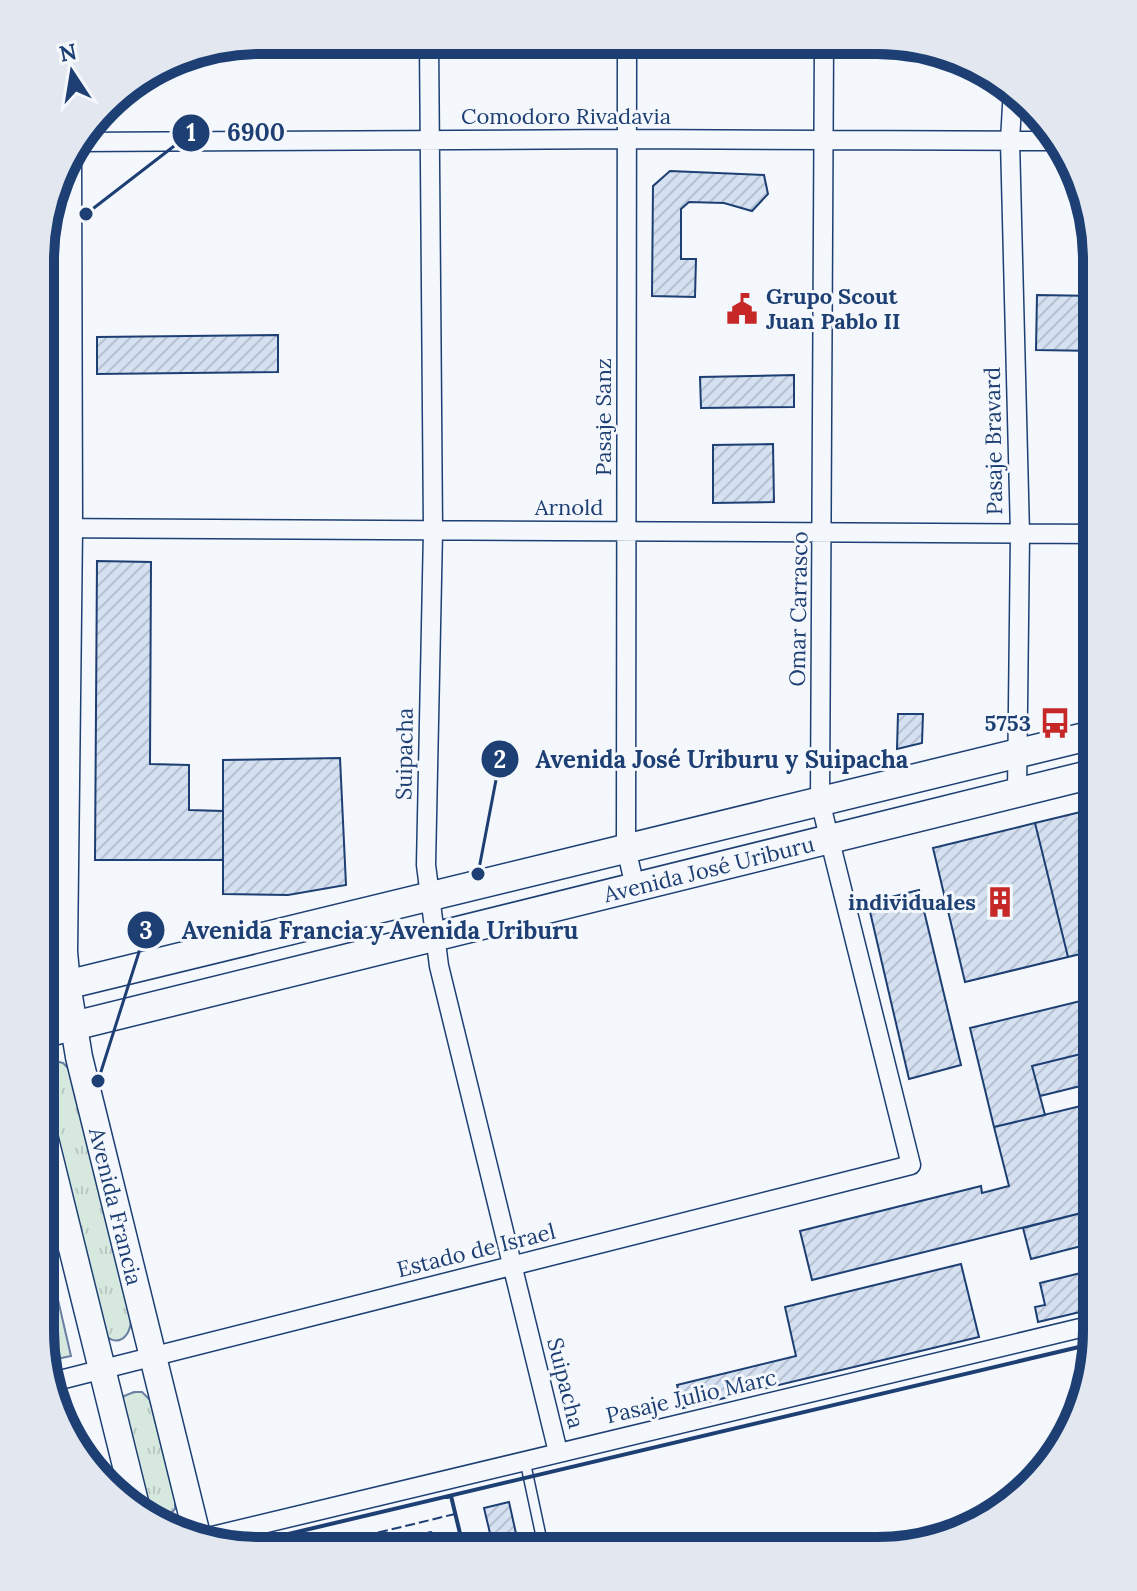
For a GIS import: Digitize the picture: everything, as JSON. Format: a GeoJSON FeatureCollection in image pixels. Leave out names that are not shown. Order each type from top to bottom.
{"type":"FeatureCollection","features":[{"type":"Feature","properties":{"kind":"main road","name":"Avenida José Uriburu"},"geometry":{"type":"LineString","coordinates":[[54,987],[1083,737]]}},
{"type":"Feature","properties":{"kind":"main road","name":"Avenida José Uriburu"},"geometry":{"type":"LineString","coordinates":[[54,1030],[1083,776]]}},
{"type":"Feature","properties":{"kind":"street","name":"Suipacha"},"geometry":{"type":"LineString","coordinates":[[429,54],[433,531],[426,865],[439,966],[558,1452]]}},
{"type":"Feature","properties":{"kind":"street","name":"Pasaje Sanz"},"geometry":{"type":"LineString","coordinates":[[627,54],[626,848],[635,887]]}},
{"type":"Feature","properties":{"kind":"street","name":"Omar Carrasco"},"geometry":{"type":"LineString","coordinates":[[824,54],[820,801],[911,1165]]}},
{"type":"Feature","properties":{"kind":"street","name":"Pasaje Bravard"},"geometry":{"type":"LineString","coordinates":[[1012,104],[1010,141],[1020,534],[1017,793]]}},
{"type":"Feature","properties":{"kind":"street","name":"Comodoro Rivadavia"},"geometry":{"type":"LineString","coordinates":[[91,142],[626,139],[1045,141]]}},
{"type":"Feature","properties":{"kind":"street","name":"Avenida Francia"},"geometry":{"type":"LineString","coordinates":[[68,186],[69,529],[64,952],[54,987],[74,1025],[82,1070],[195,1526]]}},
{"type":"Feature","properties":{"kind":"street","name":"Arnold"},"geometry":{"type":"LineString","coordinates":[[54,528],[1083,534]]}},
{"type":"Feature","properties":{"kind":"street","name":"Estado de Israel"},"geometry":{"type":"LineString","coordinates":[[60,1380],[911,1165]]}},
{"type":"Feature","properties":{"kind":"street"},"geometry":{"type":"LineString","coordinates":[[54,1175],[133,1492]]}},
{"type":"Feature","properties":{"kind":"street","name":"Pasaje Julio Marc"},"geometry":{"type":"LineString","coordinates":[[224,1533],[1083,1327]]}},
{"type":"Feature","properties":{"kind":"lane"},"geometry":{"type":"LineString","coordinates":[[525,1461],[541,1537]]}},
{"type":"Feature","properties":{"kind":"green space"},"geometry":{"type":"Polygon","coordinates":[[[68,186],[67,984],[54,988],[54,260],[58,220],[68,186]]]}},
{"type":"Feature","properties":{"kind":"green space"},"geometry":{"type":"Polygon","coordinates":[[[54,1061],[63,1063],[69,1069],[131,1317],[128,1332],[120,1340],[110,1339],[101,1328],[54,1137],[54,1061]]]}},
{"type":"Feature","properties":{"kind":"green space"},"geometry":{"type":"Polygon","coordinates":[[[54,1283],[71,1356],[56,1359],[54,1283]]]}},
{"type":"Feature","properties":{"kind":"green space"},"geometry":{"type":"Polygon","coordinates":[[[142,1392],[150,1400],[175,1500],[175,1509],[169,1515],[145,1501],[121,1404],[124,1396],[142,1392]]]}},
{"type":"Feature","properties":{"kind":"building"},"geometry":{"type":"Polygon","coordinates":[[[670,171],[764,175],[768,194],[752,211],[724,203],[689,202],[681,209],[681,259],[696,259],[695,297],[652,296],[653,186],[670,171]]]}},
{"type":"Feature","properties":{"kind":"building"},"geometry":{"type":"Polygon","coordinates":[[[1037,295],[1083,296],[1083,351],[1036,350],[1037,295]]]}},
{"type":"Feature","properties":{"kind":"building"},"geometry":{"type":"Polygon","coordinates":[[[278,335],[278,372],[97,374],[97,337],[278,335]]]}},
{"type":"Feature","properties":{"kind":"building"},"geometry":{"type":"Polygon","coordinates":[[[794,375],[794,407],[701,408],[700,377],[794,375]]]}},
{"type":"Feature","properties":{"kind":"building"},"geometry":{"type":"Polygon","coordinates":[[[773,444],[774,502],[713,503],[713,445],[773,444]]]}},
{"type":"Feature","properties":{"kind":"building"},"geometry":{"type":"Polygon","coordinates":[[[97,561],[151,562],[150,764],[189,765],[189,810],[223,811],[223,860],[95,860],[97,561]]]}},
{"type":"Feature","properties":{"kind":"building"},"geometry":{"type":"Polygon","coordinates":[[[898,714],[923,714],[922,743],[897,749],[898,714]]]}},
{"type":"Feature","properties":{"kind":"building"},"geometry":{"type":"Polygon","coordinates":[[[340,758],[346,885],[288,895],[223,894],[223,760],[340,758]]]}},
{"type":"Feature","properties":{"kind":"building"},"geometry":{"type":"Polygon","coordinates":[[[1083,811],[1083,953],[1068,957],[1035,823],[1083,811]]]}},
{"type":"Feature","properties":{"kind":"building","name":"individuales"},"geometry":{"type":"Polygon","coordinates":[[[1035,823],[1068,957],[965,982],[933,848],[1035,823]]]}},
{"type":"Feature","properties":{"kind":"building"},"geometry":{"type":"Polygon","coordinates":[[[919,890],[961,1065],[909,1079],[868,903],[919,890]]]}},
{"type":"Feature","properties":{"kind":"building"},"geometry":{"type":"Polygon","coordinates":[[[1083,1000],[1083,1053],[1032,1066],[1045,1115],[994,1127],[970,1028],[1083,1000]]]}},
{"type":"Feature","properties":{"kind":"building"},"geometry":{"type":"Polygon","coordinates":[[[1083,1053],[1083,1085],[1040,1096],[1032,1066],[1083,1053]]]}},
{"type":"Feature","properties":{"kind":"building"},"geometry":{"type":"Polygon","coordinates":[[[1083,1105],[1083,1212],[812,1280],[800,1231],[981,1186],[982,1193],[1009,1186],[994,1127],[1083,1105]]]}},
{"type":"Feature","properties":{"kind":"building"},"geometry":{"type":"Polygon","coordinates":[[[1083,1213],[1083,1246],[1031,1259],[1023,1228],[1083,1213]]]}},
{"type":"Feature","properties":{"kind":"building"},"geometry":{"type":"Polygon","coordinates":[[[961,1264],[979,1337],[683,1408],[677,1385],[796,1356],[785,1307],[961,1264]]]}},
{"type":"Feature","properties":{"kind":"building"},"geometry":{"type":"Polygon","coordinates":[[[1083,1272],[1083,1311],[1038,1322],[1035,1307],[1045,1305],[1040,1283],[1083,1272]]]}},
{"type":"Feature","properties":{"kind":"building"},"geometry":{"type":"Polygon","coordinates":[[[509,1502],[517,1537],[491,1537],[484,1508],[509,1502]]]}},
{"type":"Feature","properties":{"kind":"fence"},"geometry":{"type":"LineString","coordinates":[[360,1537],[455,1514]]}},
{"type":"Feature","properties":{"kind":"fence"},"geometry":{"type":"LineString","coordinates":[[411,1537],[431,1532],[437,1537]]}},
{"type":"Feature","properties":{"kind":"wall"},"geometry":{"type":"LineString","coordinates":[[276,1537],[1083,1346]]}},
{"type":"Feature","properties":{"kind":"wall"},"geometry":{"type":"LineString","coordinates":[[447,1497],[451,1496],[461,1537]]}},
{"type":"Feature","properties":{"kind":"place","name":"6900"},"geometry":{"type":"Point","coordinates":[86,214]}},
{"type":"Feature","properties":{"kind":"place","name":"Grupo Scout Juan Pablo II"},"geometry":{"type":"Point","coordinates":[742,309]}},
{"type":"Feature","properties":{"kind":"place","name":"5753"},"geometry":{"type":"Point","coordinates":[1055,723]}},
{"type":"Feature","properties":{"kind":"place","name":"Avenida José Uriburu y Suipacha"},"geometry":{"type":"Point","coordinates":[478,874]}},
{"type":"Feature","properties":{"kind":"place","name":"individuales"},"geometry":{"type":"Point","coordinates":[1000,902]}},
{"type":"Feature","properties":{"kind":"place","name":"Avenida Francia y Avenida Uriburu"},"geometry":{"type":"Point","coordinates":[98,1081]}}]}
